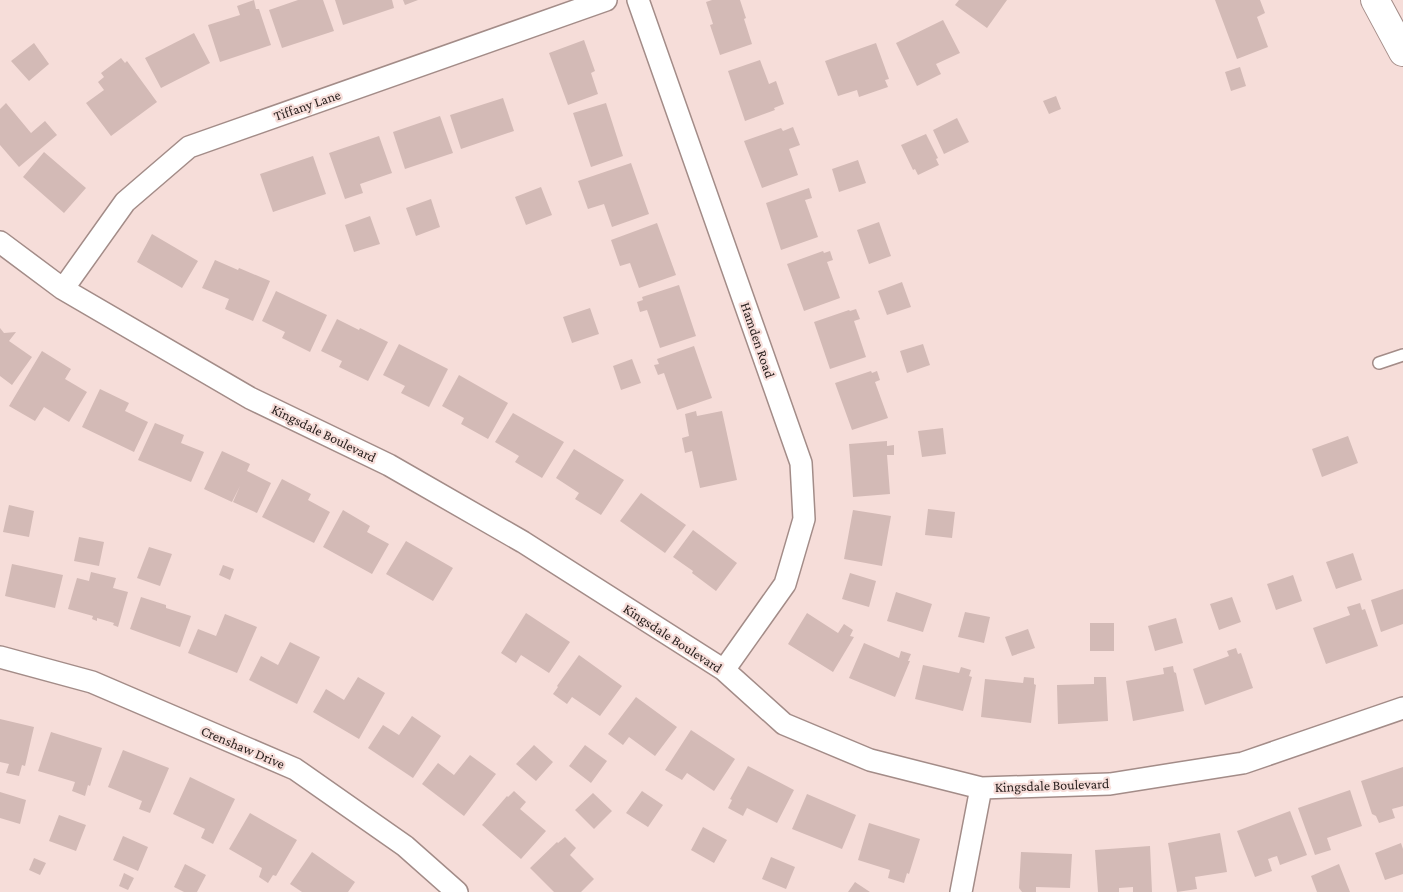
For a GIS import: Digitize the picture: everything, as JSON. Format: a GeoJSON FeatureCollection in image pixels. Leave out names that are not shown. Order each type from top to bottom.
{"type":"FeatureCollection","features":[{"type":"Feature","properties":{"kind":"main road"},"geometry":{"type":"LineString","coordinates":[[1375,0],[1403,52]]}},
{"type":"Feature","properties":{"kind":"street","name":"Tiffany Lane"},"geometry":{"type":"LineString","coordinates":[[63,289],[125,202],[189,147],[606,0]]}},
{"type":"Feature","properties":{"kind":"street","name":"Hamden Road"},"geometry":{"type":"LineString","coordinates":[[638,0],[801,463],[804,519],[785,584],[724,670]]}},
{"type":"Feature","properties":{"kind":"street","name":"Kingsdale Boulevard"},"geometry":{"type":"LineString","coordinates":[[0,242],[63,289],[250,398],[389,465],[515,537],[724,670],[784,724],[870,760],[981,788],[1110,784],[1243,763],[1403,708]]}},
{"type":"Feature","properties":{"kind":"street","name":"Crenshaw Drive"},"geometry":{"type":"LineString","coordinates":[[0,657],[92,682],[295,769],[405,846],[457,892]]}},
{"type":"Feature","properties":{"kind":"street"},"geometry":{"type":"LineString","coordinates":[[961,892],[981,788]]}},
{"type":"Feature","properties":{"kind":"lane"},"geometry":{"type":"LineString","coordinates":[[1379,363],[1403,355]]}},
{"type":"Feature","properties":{"kind":"building"},"geometry":{"type":"Polygon","coordinates":[[[254,0],[271,45],[220,62],[208,25],[240,15],[237,6],[254,0]]]}},
{"type":"Feature","properties":{"kind":"building"},"geometry":{"type":"Polygon","coordinates":[[[298,0],[323,0],[334,31],[282,48],[269,10],[298,0]]]}},
{"type":"Feature","properties":{"kind":"building"},"geometry":{"type":"Polygon","coordinates":[[[335,0],[392,0],[394,8],[343,25],[335,0]]]}},
{"type":"Feature","properties":{"kind":"building"},"geometry":{"type":"Polygon","coordinates":[[[403,0],[418,0],[405,5],[403,0]]]}},
{"type":"Feature","properties":{"kind":"building"},"geometry":{"type":"Polygon","coordinates":[[[712,0],[740,0],[752,44],[720,55],[710,25],[713,24],[706,2],[712,0]]]}},
{"type":"Feature","properties":{"kind":"building"},"geometry":{"type":"Polygon","coordinates":[[[959,0],[1007,0],[987,28],[955,5],[959,0]]]}},
{"type":"Feature","properties":{"kind":"building"},"geometry":{"type":"Polygon","coordinates":[[[1215,0],[1260,0],[1265,13],[1257,17],[1268,47],[1237,59],[1215,0]]]}},
{"type":"Feature","properties":{"kind":"building"},"geometry":{"type":"Polygon","coordinates":[[[943,20],[960,53],[936,64],[941,74],[917,86],[896,43],[943,20]]]}},
{"type":"Feature","properties":{"kind":"building"},"geometry":{"type":"Polygon","coordinates":[[[194,33],[210,63],[161,88],[145,58],[194,33]]]}},
{"type":"Feature","properties":{"kind":"building"},"geometry":{"type":"Polygon","coordinates":[[[584,40],[595,71],[591,73],[598,94],[568,105],[549,53],[584,40]]]}},
{"type":"Feature","properties":{"kind":"building"},"geometry":{"type":"Polygon","coordinates":[[[34,43],[49,64],[29,81],[11,61],[34,43]]]}},
{"type":"Feature","properties":{"kind":"building"},"geometry":{"type":"Polygon","coordinates":[[[876,43],[889,79],[885,80],[888,87],[859,97],[857,90],[838,96],[825,61],[876,43]]]}},
{"type":"Feature","properties":{"kind":"building"},"geometry":{"type":"Polygon","coordinates":[[[121,58],[125,63],[127,61],[157,102],[111,136],[86,103],[104,90],[98,82],[104,77],[101,73],[121,58]]]}},
{"type":"Feature","properties":{"kind":"building"},"geometry":{"type":"Polygon","coordinates":[[[760,60],[769,84],[776,81],[784,104],[774,108],[775,110],[745,121],[728,71],[760,60]]]}},
{"type":"Feature","properties":{"kind":"building"},"geometry":{"type":"Polygon","coordinates":[[[1240,67],[1246,86],[1231,91],[1225,72],[1240,67]]]}},
{"type":"Feature","properties":{"kind":"building"},"geometry":{"type":"Polygon","coordinates":[[[1056,96],[1061,109],[1049,114],[1043,101],[1056,96]]]}},
{"type":"Feature","properties":{"kind":"building"},"geometry":{"type":"Polygon","coordinates":[[[503,98],[514,131],[461,149],[450,115],[503,98]]]}},
{"type":"Feature","properties":{"kind":"building"},"geometry":{"type":"Polygon","coordinates":[[[6,103],[31,133],[45,121],[57,135],[19,167],[0,145],[0,109],[6,103]]]}},
{"type":"Feature","properties":{"kind":"building"},"geometry":{"type":"Polygon","coordinates":[[[606,103],[623,156],[591,167],[573,113],[606,103]]]}},
{"type":"Feature","properties":{"kind":"building"},"geometry":{"type":"Polygon","coordinates":[[[440,116],[453,153],[405,169],[393,132],[440,116]]]}},
{"type":"Feature","properties":{"kind":"building"},"geometry":{"type":"Polygon","coordinates":[[[957,118],[969,142],[944,154],[933,130],[957,118]]]}},
{"type":"Feature","properties":{"kind":"building"},"geometry":{"type":"Polygon","coordinates":[[[793,127],[800,145],[789,149],[798,175],[762,188],[744,141],[781,128],[783,131],[793,127]]]}},
{"type":"Feature","properties":{"kind":"building"},"geometry":{"type":"Polygon","coordinates":[[[926,134],[938,158],[936,159],[939,165],[918,175],[915,169],[913,170],[901,145],[926,134]]]}},
{"type":"Feature","properties":{"kind":"building"},"geometry":{"type":"Polygon","coordinates":[[[379,136],[392,173],[360,184],[363,193],[345,199],[329,153],[379,136]]]}},
{"type":"Feature","properties":{"kind":"building"},"geometry":{"type":"Polygon","coordinates":[[[44,152],[86,188],[64,213],[23,177],[44,152]]]}},
{"type":"Feature","properties":{"kind":"building"},"geometry":{"type":"Polygon","coordinates":[[[313,156],[326,194],[273,212],[260,174],[313,156]]]}},
{"type":"Feature","properties":{"kind":"building"},"geometry":{"type":"Polygon","coordinates":[[[858,160],[866,183],[839,192],[832,169],[858,160]]]}},
{"type":"Feature","properties":{"kind":"building"},"geometry":{"type":"Polygon","coordinates":[[[631,163],[649,214],[612,227],[604,204],[588,209],[578,181],[631,163]]]}},
{"type":"Feature","properties":{"kind":"building"},"geometry":{"type":"Polygon","coordinates":[[[541,187],[552,215],[526,225],[515,197],[541,187]]]}},
{"type":"Feature","properties":{"kind":"building"},"geometry":{"type":"Polygon","coordinates":[[[809,188],[812,198],[805,200],[818,237],[781,250],[766,203],[809,188]]]}},
{"type":"Feature","properties":{"kind":"building"},"geometry":{"type":"Polygon","coordinates":[[[431,199],[440,227],[416,236],[406,208],[431,199]]]}},
{"type":"Feature","properties":{"kind":"building"},"geometry":{"type":"Polygon","coordinates":[[[370,216],[380,244],[354,252],[345,225],[370,216]]]}},
{"type":"Feature","properties":{"kind":"building"},"geometry":{"type":"Polygon","coordinates":[[[879,222],[891,256],[869,264],[857,230],[879,222]]]}},
{"type":"Feature","properties":{"kind":"building"},"geometry":{"type":"Polygon","coordinates":[[[657,223],[676,275],[639,288],[630,263],[620,266],[611,240],[657,223]]]}},
{"type":"Feature","properties":{"kind":"building"},"geometry":{"type":"Polygon","coordinates":[[[152,234],[198,261],[182,288],[137,262],[152,234]]]}},
{"type":"Feature","properties":{"kind":"building"},"geometry":{"type":"Polygon","coordinates":[[[823,251],[824,253],[830,251],[833,260],[827,262],[840,298],[804,311],[787,264],[823,251]]]}},
{"type":"Feature","properties":{"kind":"building"},"geometry":{"type":"Polygon","coordinates":[[[215,260],[270,281],[253,321],[225,309],[229,299],[202,288],[215,260]]]}},
{"type":"Feature","properties":{"kind":"building"},"geometry":{"type":"Polygon","coordinates":[[[902,282],[911,307],[887,315],[878,291],[902,282]]]}},
{"type":"Feature","properties":{"kind":"building"},"geometry":{"type":"Polygon","coordinates":[[[679,285],[696,336],[660,348],[647,310],[640,312],[637,302],[643,300],[642,297],[679,285]]]}},
{"type":"Feature","properties":{"kind":"building"},"geometry":{"type":"Polygon","coordinates":[[[276,291],[327,315],[310,352],[282,338],[285,332],[262,321],[276,291]]]}},
{"type":"Feature","properties":{"kind":"building"},"geometry":{"type":"Polygon","coordinates":[[[590,308],[599,334],[572,343],[563,317],[590,308]]]}},
{"type":"Feature","properties":{"kind":"building"},"geometry":{"type":"Polygon","coordinates":[[[856,309],[860,319],[854,321],[866,357],[830,369],[814,322],[856,309]]]}},
{"type":"Feature","properties":{"kind":"building"},"geometry":{"type":"Polygon","coordinates":[[[337,319],[388,342],[368,381],[339,367],[342,361],[321,351],[337,319]]]}},
{"type":"Feature","properties":{"kind":"building"},"geometry":{"type":"Polygon","coordinates":[[[0,328],[4,333],[16,332],[9,341],[32,357],[12,385],[0,376],[0,328]]]}},
{"type":"Feature","properties":{"kind":"building"},"geometry":{"type":"Polygon","coordinates":[[[399,344],[448,369],[429,407],[401,393],[405,386],[383,375],[399,344]]]}},
{"type":"Feature","properties":{"kind":"building"},"geometry":{"type":"Polygon","coordinates":[[[923,344],[930,365],[907,373],[900,351],[923,344]]]}},
{"type":"Feature","properties":{"kind":"building"},"geometry":{"type":"Polygon","coordinates":[[[694,346],[712,398],[677,410],[664,373],[658,375],[654,365],[659,364],[657,359],[694,346]]]}},
{"type":"Feature","properties":{"kind":"building"},"geometry":{"type":"Polygon","coordinates":[[[42,351],[71,369],[65,379],[87,392],[69,422],[44,407],[35,421],[9,406],[42,351]]]}},
{"type":"Feature","properties":{"kind":"building"},"geometry":{"type":"Polygon","coordinates":[[[632,359],[641,383],[621,390],[613,366],[632,359]]]}},
{"type":"Feature","properties":{"kind":"building"},"geometry":{"type":"Polygon","coordinates":[[[871,371],[872,373],[877,371],[880,380],[875,382],[888,418],[852,430],[835,383],[871,371]]]}},
{"type":"Feature","properties":{"kind":"building"},"geometry":{"type":"Polygon","coordinates":[[[459,375],[508,403],[488,439],[461,424],[464,418],[442,406],[459,375]]]}},
{"type":"Feature","properties":{"kind":"building"},"geometry":{"type":"Polygon","coordinates":[[[100,389],[129,403],[125,411],[148,422],[134,452],[82,427],[100,389]]]}},
{"type":"Feature","properties":{"kind":"building"},"geometry":{"type":"Polygon","coordinates":[[[696,411],[697,416],[722,411],[737,480],[700,488],[692,451],[685,453],[682,438],[689,436],[685,414],[696,411]]]}},
{"type":"Feature","properties":{"kind":"building"},"geometry":{"type":"Polygon","coordinates":[[[513,413],[564,442],[542,478],[515,462],[519,456],[495,442],[513,413]]]}},
{"type":"Feature","properties":{"kind":"building"},"geometry":{"type":"Polygon","coordinates":[[[155,423],[184,435],[181,443],[204,452],[191,482],[138,460],[155,423]]]}},
{"type":"Feature","properties":{"kind":"building"},"geometry":{"type":"Polygon","coordinates":[[[943,428],[946,454],[922,457],[918,431],[943,428]]]}},
{"type":"Feature","properties":{"kind":"building"},"geometry":{"type":"Polygon","coordinates":[[[1348,436],[1358,463],[1322,477],[1312,449],[1348,436]]]}},
{"type":"Feature","properties":{"kind":"building"},"geometry":{"type":"Polygon","coordinates":[[[887,441],[887,446],[894,445],[894,455],[887,455],[890,494],[853,497],[849,444],[887,441]]]}},
{"type":"Feature","properties":{"kind":"building"},"geometry":{"type":"Polygon","coordinates":[[[574,449],[624,480],[601,515],[575,499],[579,493],[556,478],[574,449]]]}},
{"type":"Feature","properties":{"kind":"building"},"geometry":{"type":"Polygon","coordinates":[[[222,451],[250,464],[247,471],[271,483],[257,513],[233,502],[240,486],[232,502],[204,489],[222,451]]]}},
{"type":"Feature","properties":{"kind":"building"},"geometry":{"type":"Polygon","coordinates":[[[282,479],[311,494],[308,500],[330,512],[314,543],[262,517],[282,479]]]}},
{"type":"Feature","properties":{"kind":"building"},"geometry":{"type":"Polygon","coordinates":[[[641,493],[686,525],[665,553],[620,521],[641,493]]]}},
{"type":"Feature","properties":{"kind":"building"},"geometry":{"type":"Polygon","coordinates":[[[9,505],[34,511],[29,537],[3,532],[9,505]]]}},
{"type":"Feature","properties":{"kind":"building"},"geometry":{"type":"Polygon","coordinates":[[[928,509],[955,512],[952,538],[925,535],[928,509]]]}},
{"type":"Feature","properties":{"kind":"building"},"geometry":{"type":"Polygon","coordinates":[[[343,510],[370,526],[367,532],[389,544],[372,574],[323,547],[343,510]]]}},
{"type":"Feature","properties":{"kind":"building"},"geometry":{"type":"Polygon","coordinates":[[[853,510],[891,516],[882,566],[844,559],[853,510]]]}},
{"type":"Feature","properties":{"kind":"building"},"geometry":{"type":"Polygon","coordinates":[[[693,530],[737,563],[716,591],[673,557],[693,530]]]}},
{"type":"Feature","properties":{"kind":"building"},"geometry":{"type":"Polygon","coordinates":[[[79,537],[104,542],[99,566],[74,561],[79,537]]]}},
{"type":"Feature","properties":{"kind":"building"},"geometry":{"type":"Polygon","coordinates":[[[406,541],[453,568],[433,601],[386,574],[406,541]]]}},
{"type":"Feature","properties":{"kind":"building"},"geometry":{"type":"Polygon","coordinates":[[[149,547],[172,554],[160,586],[137,578],[149,547]]]}},
{"type":"Feature","properties":{"kind":"building"},"geometry":{"type":"Polygon","coordinates":[[[1353,553],[1362,580],[1336,589],[1326,562],[1353,553]]]}},
{"type":"Feature","properties":{"kind":"building"},"geometry":{"type":"Polygon","coordinates":[[[12,564],[63,575],[55,608],[5,596],[12,564]]]}},
{"type":"Feature","properties":{"kind":"building"},"geometry":{"type":"Polygon","coordinates":[[[223,565],[234,569],[230,580],[219,575],[223,565]]]}},
{"type":"Feature","properties":{"kind":"building"},"geometry":{"type":"Polygon","coordinates":[[[91,572],[116,578],[113,588],[128,592],[118,627],[113,625],[114,623],[97,618],[97,621],[92,619],[93,616],[68,609],[77,578],[89,581],[91,572]]]}},
{"type":"Feature","properties":{"kind":"building"},"geometry":{"type":"Polygon","coordinates":[[[850,573],[876,581],[869,607],[842,599],[850,573]]]}},
{"type":"Feature","properties":{"kind":"building"},"geometry":{"type":"Polygon","coordinates":[[[1293,575],[1302,601],[1276,610],[1267,584],[1293,575]]]}},
{"type":"Feature","properties":{"kind":"building"},"geometry":{"type":"Polygon","coordinates":[[[1403,589],[1403,624],[1381,632],[1371,600],[1403,589]]]}},
{"type":"Feature","properties":{"kind":"building"},"geometry":{"type":"Polygon","coordinates":[[[896,592],[932,604],[923,632],[887,621],[896,592]]]}},
{"type":"Feature","properties":{"kind":"building"},"geometry":{"type":"Polygon","coordinates":[[[141,597],[191,616],[180,647],[130,629],[141,597]]]}},
{"type":"Feature","properties":{"kind":"building"},"geometry":{"type":"Polygon","coordinates":[[[1232,597],[1241,622],[1219,630],[1210,604],[1232,597]]]}},
{"type":"Feature","properties":{"kind":"building"},"geometry":{"type":"Polygon","coordinates":[[[1360,603],[1362,610],[1365,609],[1378,646],[1326,664],[1313,628],[1350,615],[1347,607],[1360,603]]]}},
{"type":"Feature","properties":{"kind":"building"},"geometry":{"type":"Polygon","coordinates":[[[965,612],[990,617],[984,643],[958,637],[965,612]]]}},
{"type":"Feature","properties":{"kind":"building"},"geometry":{"type":"Polygon","coordinates":[[[526,613],[570,642],[549,673],[521,655],[516,663],[501,653],[526,613]]]}},
{"type":"Feature","properties":{"kind":"building"},"geometry":{"type":"Polygon","coordinates":[[[807,613],[838,633],[844,624],[853,630],[850,636],[854,637],[833,672],[788,644],[807,613]]]}},
{"type":"Feature","properties":{"kind":"building"},"geometry":{"type":"Polygon","coordinates":[[[225,614],[257,627],[237,673],[188,653],[198,629],[216,636],[225,614]]]}},
{"type":"Feature","properties":{"kind":"building"},"geometry":{"type":"Polygon","coordinates":[[[1176,618],[1183,643],[1155,651],[1148,626],[1176,618]]]}},
{"type":"Feature","properties":{"kind":"building"},"geometry":{"type":"Polygon","coordinates":[[[1090,623],[1114,623],[1114,651],[1090,651],[1090,623]]]}},
{"type":"Feature","properties":{"kind":"building"},"geometry":{"type":"Polygon","coordinates":[[[1028,629],[1035,648],[1012,656],[1005,637],[1028,629]]]}},
{"type":"Feature","properties":{"kind":"building"},"geometry":{"type":"Polygon","coordinates":[[[290,642],[320,657],[297,704],[249,680],[261,656],[278,665],[290,642]]]}},
{"type":"Feature","properties":{"kind":"building"},"geometry":{"type":"Polygon","coordinates":[[[864,643],[899,658],[901,651],[911,654],[908,661],[910,661],[895,697],[849,678],[864,643]]]}},
{"type":"Feature","properties":{"kind":"building"},"geometry":{"type":"Polygon","coordinates":[[[1236,648],[1238,654],[1241,653],[1253,688],[1205,705],[1193,669],[1229,656],[1227,651],[1236,648]]]}},
{"type":"Feature","properties":{"kind":"building"},"geometry":{"type":"Polygon","coordinates":[[[579,655],[622,686],[600,716],[572,697],[567,704],[553,694],[579,655]]]}},
{"type":"Feature","properties":{"kind":"building"},"geometry":{"type":"Polygon","coordinates":[[[923,665],[959,673],[961,667],[971,670],[969,676],[972,677],[963,711],[915,699],[923,665]]]}},
{"type":"Feature","properties":{"kind":"building"},"geometry":{"type":"Polygon","coordinates":[[[1173,666],[1184,711],[1133,721],[1126,681],[1164,674],[1163,668],[1173,666]]]}},
{"type":"Feature","properties":{"kind":"building"},"geometry":{"type":"Polygon","coordinates":[[[358,677],[385,693],[359,739],[313,712],[326,689],[344,700],[358,677]]]}},
{"type":"Feature","properties":{"kind":"building"},"geometry":{"type":"Polygon","coordinates":[[[1024,677],[1034,678],[1034,684],[1036,685],[1031,723],[981,717],[985,679],[1023,683],[1024,677]]]}},
{"type":"Feature","properties":{"kind":"building"},"geometry":{"type":"Polygon","coordinates":[[[1094,677],[1106,677],[1108,721],[1058,724],[1057,685],[1094,684],[1094,677]]]}},
{"type":"Feature","properties":{"kind":"building"},"geometry":{"type":"Polygon","coordinates":[[[636,697],[677,727],[655,756],[629,737],[623,745],[608,734],[636,697]]]}},
{"type":"Feature","properties":{"kind":"building"},"geometry":{"type":"Polygon","coordinates":[[[412,716],[441,736],[413,778],[368,748],[383,725],[399,735],[412,716]]]}},
{"type":"Feature","properties":{"kind":"building"},"geometry":{"type":"Polygon","coordinates":[[[0,719],[34,727],[25,766],[22,765],[19,776],[6,773],[9,764],[0,762],[0,719]]]}},
{"type":"Feature","properties":{"kind":"building"},"geometry":{"type":"Polygon","coordinates":[[[691,730],[735,759],[714,791],[687,773],[682,780],[665,770],[691,730]]]}},
{"type":"Feature","properties":{"kind":"building"},"geometry":{"type":"Polygon","coordinates":[[[51,732],[102,748],[85,796],[72,791],[75,782],[38,771],[51,732]]]}},
{"type":"Feature","properties":{"kind":"building"},"geometry":{"type":"Polygon","coordinates":[[[534,745],[553,762],[536,781],[516,764],[534,745]]]}},
{"type":"Feature","properties":{"kind":"building"},"geometry":{"type":"Polygon","coordinates":[[[585,745],[607,761],[591,783],[569,766],[585,745]]]}},
{"type":"Feature","properties":{"kind":"building"},"geometry":{"type":"Polygon","coordinates":[[[123,750],[169,768],[150,813],[139,809],[142,801],[108,787],[123,750]]]}},
{"type":"Feature","properties":{"kind":"building"},"geometry":{"type":"Polygon","coordinates":[[[470,755],[496,774],[464,816],[422,784],[438,763],[454,775],[470,755]]]}},
{"type":"Feature","properties":{"kind":"building"},"geometry":{"type":"Polygon","coordinates":[[[748,766],[794,790],[777,823],[747,808],[743,816],[728,808],[732,800],[730,799],[748,766]]]}},
{"type":"Feature","properties":{"kind":"building"},"geometry":{"type":"Polygon","coordinates":[[[1403,767],[1403,806],[1392,809],[1395,818],[1379,823],[1376,816],[1372,814],[1361,781],[1403,767]]]}},
{"type":"Feature","properties":{"kind":"building"},"geometry":{"type":"Polygon","coordinates":[[[190,777],[235,799],[213,844],[201,838],[205,829],[173,814],[190,777]]]}},
{"type":"Feature","properties":{"kind":"building"},"geometry":{"type":"Polygon","coordinates":[[[1350,790],[1362,826],[1327,838],[1331,850],[1315,855],[1298,808],[1350,790]]]}},
{"type":"Feature","properties":{"kind":"building"},"geometry":{"type":"Polygon","coordinates":[[[514,791],[526,802],[520,809],[546,831],[521,859],[482,825],[507,796],[514,791]]]}},
{"type":"Feature","properties":{"kind":"building"},"geometry":{"type":"Polygon","coordinates":[[[642,791],[663,805],[648,827],[626,813],[642,791]]]}},
{"type":"Feature","properties":{"kind":"building"},"geometry":{"type":"Polygon","coordinates":[[[0,792],[26,800],[20,824],[0,818],[0,792]]]}},
{"type":"Feature","properties":{"kind":"building"},"geometry":{"type":"Polygon","coordinates":[[[593,793],[612,811],[594,829],[575,810],[593,793]]]}},
{"type":"Feature","properties":{"kind":"building"},"geometry":{"type":"Polygon","coordinates":[[[807,794],[856,815],[842,849],[792,829],[807,794]]]}},
{"type":"Feature","properties":{"kind":"building"},"geometry":{"type":"Polygon","coordinates":[[[1290,811],[1307,855],[1280,865],[1277,856],[1268,859],[1272,871],[1255,877],[1237,831],[1290,811]]]}},
{"type":"Feature","properties":{"kind":"building"},"geometry":{"type":"Polygon","coordinates":[[[250,813],[297,840],[276,876],[273,875],[268,883],[259,877],[262,868],[229,849],[250,813]]]}},
{"type":"Feature","properties":{"kind":"building"},"geometry":{"type":"Polygon","coordinates":[[[59,815],[86,825],[76,851],[49,841],[59,815]]]}},
{"type":"Feature","properties":{"kind":"building"},"geometry":{"type":"Polygon","coordinates":[[[869,823],[920,839],[909,874],[907,873],[904,883],[888,878],[890,870],[858,860],[869,823]]]}},
{"type":"Feature","properties":{"kind":"building"},"geometry":{"type":"Polygon","coordinates":[[[703,827],[727,840],[714,863],[691,850],[703,827]]]}},
{"type":"Feature","properties":{"kind":"building"},"geometry":{"type":"Polygon","coordinates":[[[1220,833],[1227,872],[1195,877],[1197,889],[1177,892],[1168,843],[1220,833]]]}},
{"type":"Feature","properties":{"kind":"building"},"geometry":{"type":"Polygon","coordinates":[[[123,836],[148,847],[138,871],[113,860],[123,836]]]}},
{"type":"Feature","properties":{"kind":"building"},"geometry":{"type":"Polygon","coordinates":[[[565,837],[576,848],[570,855],[594,879],[581,892],[554,892],[530,868],[557,842],[565,837]]]}},
{"type":"Feature","properties":{"kind":"building"},"geometry":{"type":"Polygon","coordinates":[[[1401,843],[1403,849],[1403,874],[1385,880],[1375,853],[1401,843]]]}},
{"type":"Feature","properties":{"kind":"building"},"geometry":{"type":"Polygon","coordinates":[[[1150,846],[1152,892],[1133,892],[1133,887],[1119,888],[1119,892],[1098,892],[1095,850],[1150,846]]]}},
{"type":"Feature","properties":{"kind":"building"},"geometry":{"type":"Polygon","coordinates":[[[312,852],[355,882],[348,892],[302,892],[290,884],[312,852]]]}},
{"type":"Feature","properties":{"kind":"building"},"geometry":{"type":"Polygon","coordinates":[[[1021,852],[1072,854],[1070,888],[1036,887],[1036,892],[1022,892],[1019,888],[1021,852]]]}},
{"type":"Feature","properties":{"kind":"building"},"geometry":{"type":"Polygon","coordinates":[[[771,857],[795,867],[786,889],[762,879],[771,857]]]}},
{"type":"Feature","properties":{"kind":"building"},"geometry":{"type":"Polygon","coordinates":[[[34,858],[46,863],[40,875],[29,870],[34,858]]]}},
{"type":"Feature","properties":{"kind":"building"},"geometry":{"type":"Polygon","coordinates":[[[185,864],[206,875],[197,892],[184,892],[174,887],[185,864]]]}},
{"type":"Feature","properties":{"kind":"building"},"geometry":{"type":"Polygon","coordinates":[[[1339,864],[1350,892],[1317,892],[1311,876],[1339,864]]]}},
{"type":"Feature","properties":{"kind":"building"},"geometry":{"type":"Polygon","coordinates":[[[124,873],[134,878],[128,890],[119,886],[124,873]]]}},
{"type":"Feature","properties":{"kind":"building"},"geometry":{"type":"Polygon","coordinates":[[[855,882],[870,892],[848,892],[855,882]]]}}]}
